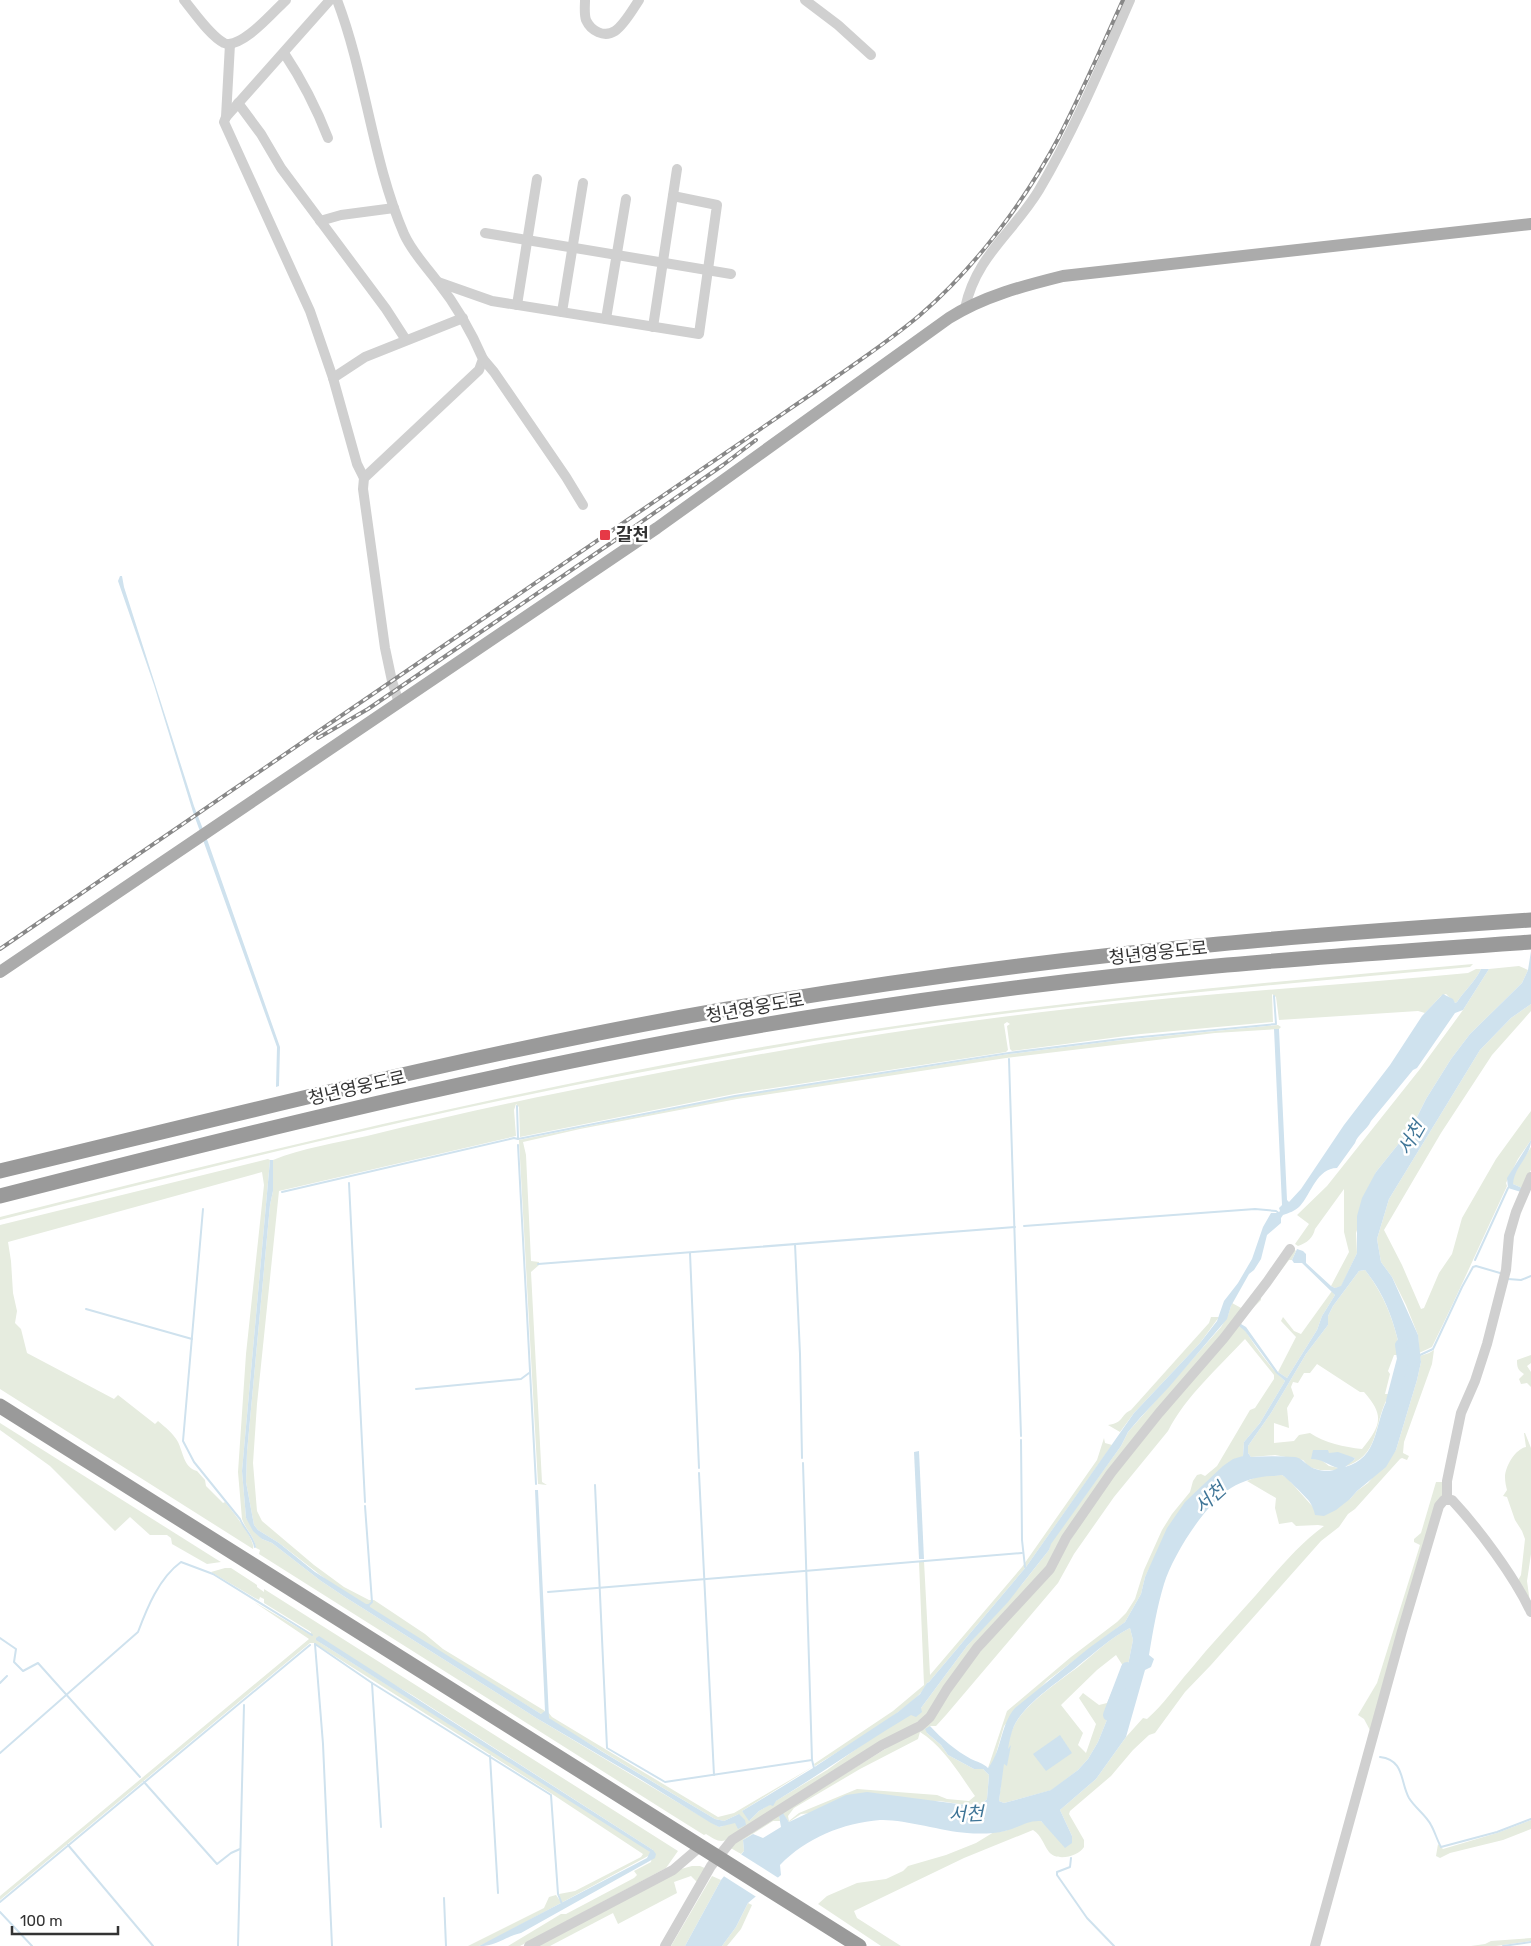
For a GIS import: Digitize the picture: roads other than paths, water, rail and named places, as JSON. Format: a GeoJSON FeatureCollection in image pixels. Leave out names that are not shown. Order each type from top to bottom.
{"type":"FeatureCollection","features":[{"type":"Feature","properties":{"kind":"highway","name":"청년영웅도로"},"geometry":{"type":"LineString","coordinates":[[0,1171],[430,1068],[716,1011],[918,980],[1110,955],[1260,940],[1531,920]]}},
{"type":"Feature","properties":{"kind":"highway","name":"청년영웅도로"},"geometry":{"type":"LineString","coordinates":[[0,1196],[233,1137],[523,1070],[738,1030],[921,1001],[1102,978],[1224,965],[1531,942]]}},
{"type":"Feature","properties":{"kind":"highway"},"geometry":{"type":"LineString","coordinates":[[0,1406],[859,1946]]}},
{"type":"Feature","properties":{"kind":"main road"},"geometry":{"type":"LineString","coordinates":[[0,972],[657,528],[964,308],[1062,276],[1531,224]]}},
{"type":"Feature","properties":{"kind":"street"},"geometry":{"type":"LineString","coordinates":[[184,0],[215,36],[230,44]]}},
{"type":"Feature","properties":{"kind":"street"},"geometry":{"type":"LineString","coordinates":[[230,44],[247,37],[286,0]]}},
{"type":"Feature","properties":{"kind":"street"},"geometry":{"type":"LineString","coordinates":[[226,117],[330,0]]}},
{"type":"Feature","properties":{"kind":"street"},"geometry":{"type":"LineString","coordinates":[[337,0],[352,46],[394,208],[412,249],[463,318],[483,359],[550,453],[583,505]]}},
{"type":"Feature","properties":{"kind":"street"},"geometry":{"type":"LineString","coordinates":[[585,0],[586,18],[590,26],[595,31],[608,34],[622,25],[640,0]]}},
{"type":"Feature","properties":{"kind":"street"},"geometry":{"type":"LineString","coordinates":[[806,0],[838,25],[871,55]]}},
{"type":"Feature","properties":{"kind":"street"},"geometry":{"type":"LineString","coordinates":[[964,308],[977,272],[1037,192],[1050,171],[1084,103],[1130,0]]}},
{"type":"Feature","properties":{"kind":"street"},"geometry":{"type":"LineString","coordinates":[[230,44],[226,117],[224,122],[310,311],[333,378],[357,464],[364,478],[363,489],[385,648],[399,703]]}},
{"type":"Feature","properties":{"kind":"street"},"geometry":{"type":"LineString","coordinates":[[284,53],[318,111],[328,138]]}},
{"type":"Feature","properties":{"kind":"street"},"geometry":{"type":"LineString","coordinates":[[238,103],[261,134],[281,168],[386,309],[406,340]]}},
{"type":"Feature","properties":{"kind":"street"},"geometry":{"type":"LineString","coordinates":[[653,327],[676,169]]}},
{"type":"Feature","properties":{"kind":"street"},"geometry":{"type":"LineString","coordinates":[[517,305],[537,179]]}},
{"type":"Feature","properties":{"kind":"street"},"geometry":{"type":"LineString","coordinates":[[562,312],[583,184]]}},
{"type":"Feature","properties":{"kind":"street"},"geometry":{"type":"LineString","coordinates":[[438,282],[492,301],[699,334],[717,205],[673,196]]}},
{"type":"Feature","properties":{"kind":"street"},"geometry":{"type":"LineString","coordinates":[[606,319],[626,199]]}},
{"type":"Feature","properties":{"kind":"street"},"geometry":{"type":"LineString","coordinates":[[320,220],[341,215],[394,208]]}},
{"type":"Feature","properties":{"kind":"street"},"geometry":{"type":"LineString","coordinates":[[485,233],[731,274]]}},
{"type":"Feature","properties":{"kind":"street"},"geometry":{"type":"LineString","coordinates":[[333,378],[365,357],[463,318]]}},
{"type":"Feature","properties":{"kind":"street"},"geometry":{"type":"LineString","coordinates":[[364,478],[479,370],[483,359]]}},
{"type":"Feature","properties":{"kind":"street"},"geometry":{"type":"LineString","coordinates":[[1315,1946],[1402,1631],[1439,1506],[1447,1499],[1447,1481],[1461,1413],[1475,1381],[1487,1344],[1506,1270],[1512,1228],[1531,1177]]}},
{"type":"Feature","properties":{"kind":"street"},"geometry":{"type":"LineString","coordinates":[[665,1946],[711,1866],[732,1840],[882,1745],[920,1726],[930,1717],[947,1688],[977,1648],[1050,1569],[1066,1538],[1111,1473],[1160,1412],[1224,1338],[1268,1282],[1290,1249]]}},
{"type":"Feature","properties":{"kind":"street"},"geometry":{"type":"LineString","coordinates":[[1447,1499],[1452,1500],[1467,1516],[1507,1572],[1531,1612]]}},
{"type":"Feature","properties":{"kind":"street"},"geometry":{"type":"LineString","coordinates":[[529,1946],[673,1870],[701,1846]]}},
{"type":"Feature","properties":{"kind":"water"},"geometry":{"type":"Polygon","coordinates":[[[120,576],[122,576],[194,806],[280,1047],[279,1086],[276,1087],[277,1047],[193,812],[154,685],[118,581],[120,576]]]}},
{"type":"Feature","properties":{"kind":"water"},"geometry":{"type":"Polygon","coordinates":[[[1531,951],[1531,1004],[1511,1018],[1480,1050],[1389,1199],[1377,1239],[1381,1262],[1392,1277],[1418,1335],[1421,1362],[1396,1450],[1386,1467],[1350,1499],[1336,1510],[1324,1516],[1315,1515],[1309,1501],[1282,1475],[1257,1478],[1236,1485],[1221,1496],[1201,1518],[1182,1545],[1168,1572],[1157,1610],[1149,1655],[1154,1659],[1151,1667],[1145,1670],[1126,1737],[1096,1779],[1060,1810],[1072,1836],[1072,1843],[1065,1848],[1041,1821],[1031,1822],[1001,1832],[981,1834],[957,1832],[890,1820],[866,1822],[839,1828],[801,1847],[780,1865],[781,1875],[748,1903],[736,1927],[722,1946],[685,1946],[721,1880],[744,1851],[743,1840],[753,1834],[763,1838],[781,1827],[779,1816],[783,1813],[789,1822],[846,1795],[867,1792],[966,1805],[982,1804],[987,1799],[989,1775],[983,1769],[974,1769],[948,1755],[925,1729],[930,1726],[954,1748],[988,1768],[996,1754],[1006,1722],[1015,1708],[1089,1648],[1125,1622],[1141,1594],[1145,1577],[1167,1528],[1185,1502],[1223,1466],[1233,1459],[1243,1456],[1244,1442],[1260,1423],[1285,1381],[1276,1373],[1245,1331],[1239,1326],[1241,1324],[1246,1327],[1278,1372],[1287,1378],[1317,1330],[1322,1316],[1335,1295],[1302,1263],[1294,1263],[1292,1260],[1297,1249],[1306,1254],[1306,1263],[1331,1286],[1335,1288],[1341,1286],[1357,1253],[1357,1216],[1362,1198],[1376,1172],[1412,1127],[1426,1099],[1451,1059],[1470,1034],[1522,983],[1528,970],[1531,951]],[[1365,1270],[1359,1271],[1333,1306],[1328,1316],[1328,1325],[1306,1354],[1271,1413],[1248,1446],[1248,1453],[1251,1457],[1295,1457],[1315,1469],[1327,1471],[1338,1468],[1319,1460],[1311,1459],[1313,1450],[1328,1450],[1329,1453],[1338,1452],[1355,1458],[1345,1467],[1356,1463],[1370,1448],[1387,1400],[1404,1369],[1391,1316],[1380,1293],[1365,1270]],[[1130,1628],[1110,1641],[1034,1701],[1019,1717],[1010,1738],[1008,1749],[1011,1745],[1007,1766],[1004,1764],[999,1801],[1004,1803],[1051,1790],[1078,1770],[1088,1759],[1098,1742],[1127,1670],[1133,1640],[1130,1628]]]}},
{"type":"Feature","properties":{"kind":"water"},"geometry":{"type":"Polygon","coordinates":[[[1481,969],[1489,969],[1463,1010],[1455,1013],[1417,1068],[1413,1070],[1358,1137],[1337,1168],[1324,1172],[1300,1206],[1294,1211],[1283,1215],[1281,1223],[1267,1235],[1261,1259],[1249,1274],[1231,1306],[1227,1319],[1128,1432],[1121,1446],[1051,1544],[1049,1550],[1008,1602],[967,1646],[921,1708],[922,1712],[916,1717],[911,1715],[877,1736],[776,1801],[773,1806],[770,1805],[759,1811],[749,1821],[742,1811],[813,1768],[898,1712],[920,1694],[927,1683],[1026,1567],[1134,1413],[1200,1343],[1217,1321],[1224,1301],[1238,1283],[1252,1259],[1263,1227],[1271,1213],[1278,1213],[1282,1205],[1274,1029],[1279,1029],[1287,1200],[1289,1202],[1301,1189],[1344,1125],[1390,1065],[1422,1016],[1443,994],[1453,999],[1455,1003],[1457,1002],[1481,969]]]}},
{"type":"Feature","properties":{"kind":"water"},"geometry":{"type":"Polygon","coordinates":[[[1531,1140],[1528,1151],[1514,1178],[1513,1184],[1522,1188],[1521,1192],[1508,1188],[1507,1178],[1531,1140]]]}},
{"type":"Feature","properties":{"kind":"water"},"geometry":{"type":"Polygon","coordinates":[[[270,1160],[273,1160],[273,1191],[270,1205],[247,1452],[246,1482],[254,1525],[258,1530],[279,1543],[315,1572],[366,1604],[369,1604],[370,1607],[541,1714],[545,1711],[535,1490],[538,1490],[549,1718],[715,1819],[724,1821],[739,1814],[745,1820],[746,1825],[738,1829],[735,1823],[719,1827],[711,1823],[538,1719],[345,1597],[253,1531],[246,1518],[242,1471],[270,1160]]]}},
{"type":"Feature","properties":{"kind":"water"},"geometry":{"type":"Polygon","coordinates":[[[919,1451],[924,1559],[919,1559],[914,1452],[919,1451]]]}},
{"type":"Feature","properties":{"kind":"water"},"geometry":{"type":"Polygon","coordinates":[[[319,1636],[653,1850],[656,1854],[655,1858],[521,1933],[491,1945],[479,1946],[647,1858],[650,1852],[316,1640],[319,1636]]]}},
{"type":"Feature","properties":{"kind":"water"},"geometry":{"type":"Polygon","coordinates":[[[1060,1735],[1072,1753],[1046,1771],[1033,1754],[1060,1735]]]}},
{"type":"Feature","properties":{"kind":"waterway"},"geometry":{"type":"LineString","coordinates":[[282,1192],[514,1138],[518,1139],[735,1096],[1009,1053],[1121,1039],[1276,1024],[1274,996]]}},
{"type":"Feature","properties":{"kind":"waterway"},"geometry":{"type":"LineString","coordinates":[[1009,1059],[1021,1436]]}},
{"type":"Feature","properties":{"kind":"waterway"},"geometry":{"type":"LineString","coordinates":[[517,1106],[518,1138]]}},
{"type":"Feature","properties":{"kind":"waterway"},"geometry":{"type":"LineString","coordinates":[[518,1145],[536,1484]]}},
{"type":"Feature","properties":{"kind":"waterway"},"geometry":{"type":"LineString","coordinates":[[349,1183],[365,1502]]}},
{"type":"Feature","properties":{"kind":"waterway"},"geometry":{"type":"LineString","coordinates":[[1475,1260],[1508,1188]]}},
{"type":"Feature","properties":{"kind":"waterway"},"geometry":{"type":"LineString","coordinates":[[203,1209],[183,1441],[194,1462],[240,1519],[255,1547]]}},
{"type":"Feature","properties":{"kind":"waterway"},"geometry":{"type":"LineString","coordinates":[[1024,1226],[1255,1209],[1276,1211],[1280,1214]]}},
{"type":"Feature","properties":{"kind":"waterway"},"geometry":{"type":"LineString","coordinates":[[538,1264],[1015,1227]]}},
{"type":"Feature","properties":{"kind":"waterway"},"geometry":{"type":"LineString","coordinates":[[795,1244],[802,1458]]}},
{"type":"Feature","properties":{"kind":"waterway"},"geometry":{"type":"LineString","coordinates":[[690,1253],[699,1468]]}},
{"type":"Feature","properties":{"kind":"waterway"},"geometry":{"type":"LineString","coordinates":[[1420,1355],[1433,1349],[1473,1267],[1476,1266],[1500,1273]]}},
{"type":"Feature","properties":{"kind":"waterway"},"geometry":{"type":"LineString","coordinates":[[1508,1279],[1521,1280],[1531,1276]]}},
{"type":"Feature","properties":{"kind":"waterway"},"geometry":{"type":"LineString","coordinates":[[86,1309],[192,1339]]}},
{"type":"Feature","properties":{"kind":"waterway","name":"서천"},"geometry":{"type":"LineString","coordinates":[[1392,1401],[1403,1359],[1401,1345]]}},
{"type":"Feature","properties":{"kind":"waterway"},"geometry":{"type":"LineString","coordinates":[[416,1389],[521,1379],[529,1373]]}},
{"type":"Feature","properties":{"kind":"waterway"},"geometry":{"type":"LineString","coordinates":[[1021,1440],[1022,1540],[1025,1567]]}},
{"type":"Feature","properties":{"kind":"waterway"},"geometry":{"type":"LineString","coordinates":[[803,1463],[812,1760],[814,1768]]}},
{"type":"Feature","properties":{"kind":"waterway"},"geometry":{"type":"LineString","coordinates":[[699,1473],[714,1775]]}},
{"type":"Feature","properties":{"kind":"waterway"},"geometry":{"type":"LineString","coordinates":[[595,1485],[607,1748],[665,1782],[812,1760]]}},
{"type":"Feature","properties":{"kind":"waterway"},"geometry":{"type":"LineString","coordinates":[[365,1506],[372,1602],[369,1605]]}},
{"type":"Feature","properties":{"kind":"waterway"},"geometry":{"type":"LineString","coordinates":[[548,1592],[1022,1553]]}},
{"type":"Feature","properties":{"kind":"waterway"},"geometry":{"type":"LineString","coordinates":[[0,1753],[138,1632],[160,1585],[166,1576],[181,1562],[213,1574],[312,1635]]}},
{"type":"Feature","properties":{"kind":"waterway"},"geometry":{"type":"LineString","coordinates":[[0,1638],[16,1649],[14,1662],[23,1671],[38,1663],[140,1777]]}},
{"type":"Feature","properties":{"kind":"waterway"},"geometry":{"type":"LineString","coordinates":[[315,1644],[372,1683],[551,1795],[558,1894],[562,1904]]}},
{"type":"Feature","properties":{"kind":"waterway"},"geometry":{"type":"LineString","coordinates":[[315,1644],[323,1744],[332,1946]]}},
{"type":"Feature","properties":{"kind":"waterway"},"geometry":{"type":"LineString","coordinates":[[0,1902],[310,1645]]}},
{"type":"Feature","properties":{"kind":"waterway","name":"서천"},"geometry":{"type":"LineString","coordinates":[[1109,1715],[1127,1668]]}},
{"type":"Feature","properties":{"kind":"waterway"},"geometry":{"type":"LineString","coordinates":[[0,1683],[7,1676]]}},
{"type":"Feature","properties":{"kind":"waterway"},"geometry":{"type":"LineString","coordinates":[[372,1683],[381,1827]]}},
{"type":"Feature","properties":{"kind":"waterway"},"geometry":{"type":"LineString","coordinates":[[238,1946],[244,1705]]}},
{"type":"Feature","properties":{"kind":"waterway"},"geometry":{"type":"LineString","coordinates":[[490,1756],[498,1893]]}},
{"type":"Feature","properties":{"kind":"waterway"},"geometry":{"type":"LineString","coordinates":[[1380,1757],[1394,1762],[1398,1767],[1409,1798],[1429,1821],[1441,1847],[1497,1832],[1531,1819]]}},
{"type":"Feature","properties":{"kind":"waterway"},"geometry":{"type":"LineString","coordinates":[[144,1782],[217,1864],[231,1853],[240,1849]]}},
{"type":"Feature","properties":{"kind":"waterway"},"geometry":{"type":"LineString","coordinates":[[68,1845],[153,1946]]}},
{"type":"Feature","properties":{"kind":"waterway"},"geometry":{"type":"LineString","coordinates":[[1071,1858],[1070,1867],[1057,1872],[1057,1875],[1087,1918],[1114,1946]]}},
{"type":"Feature","properties":{"kind":"waterway"},"geometry":{"type":"LineString","coordinates":[[444,1898],[446,1946]]}},
{"type":"Feature","properties":{"kind":"waterway"},"geometry":{"type":"LineString","coordinates":[[0,1912],[32,1946]]}},
{"type":"Feature","properties":{"kind":"waterway"},"geometry":{"type":"LineString","coordinates":[[1503,1946],[1531,1942]]}},
{"type":"Feature","properties":{"kind":"railway"},"geometry":{"type":"LineString","coordinates":[[0,949],[816,391],[882,345],[920,315],[979,255],[1031,185],[1059,137],[1123,0]]}},
{"type":"Feature","properties":{"kind":"railway"},"geometry":{"type":"LineString","coordinates":[[318,738],[368,709],[611,543],[756,440]]}},
{"type":"Feature","properties":{"kind":"place","name":"갈천"},"geometry":{"type":"Point","coordinates":[605,535]}}]}
